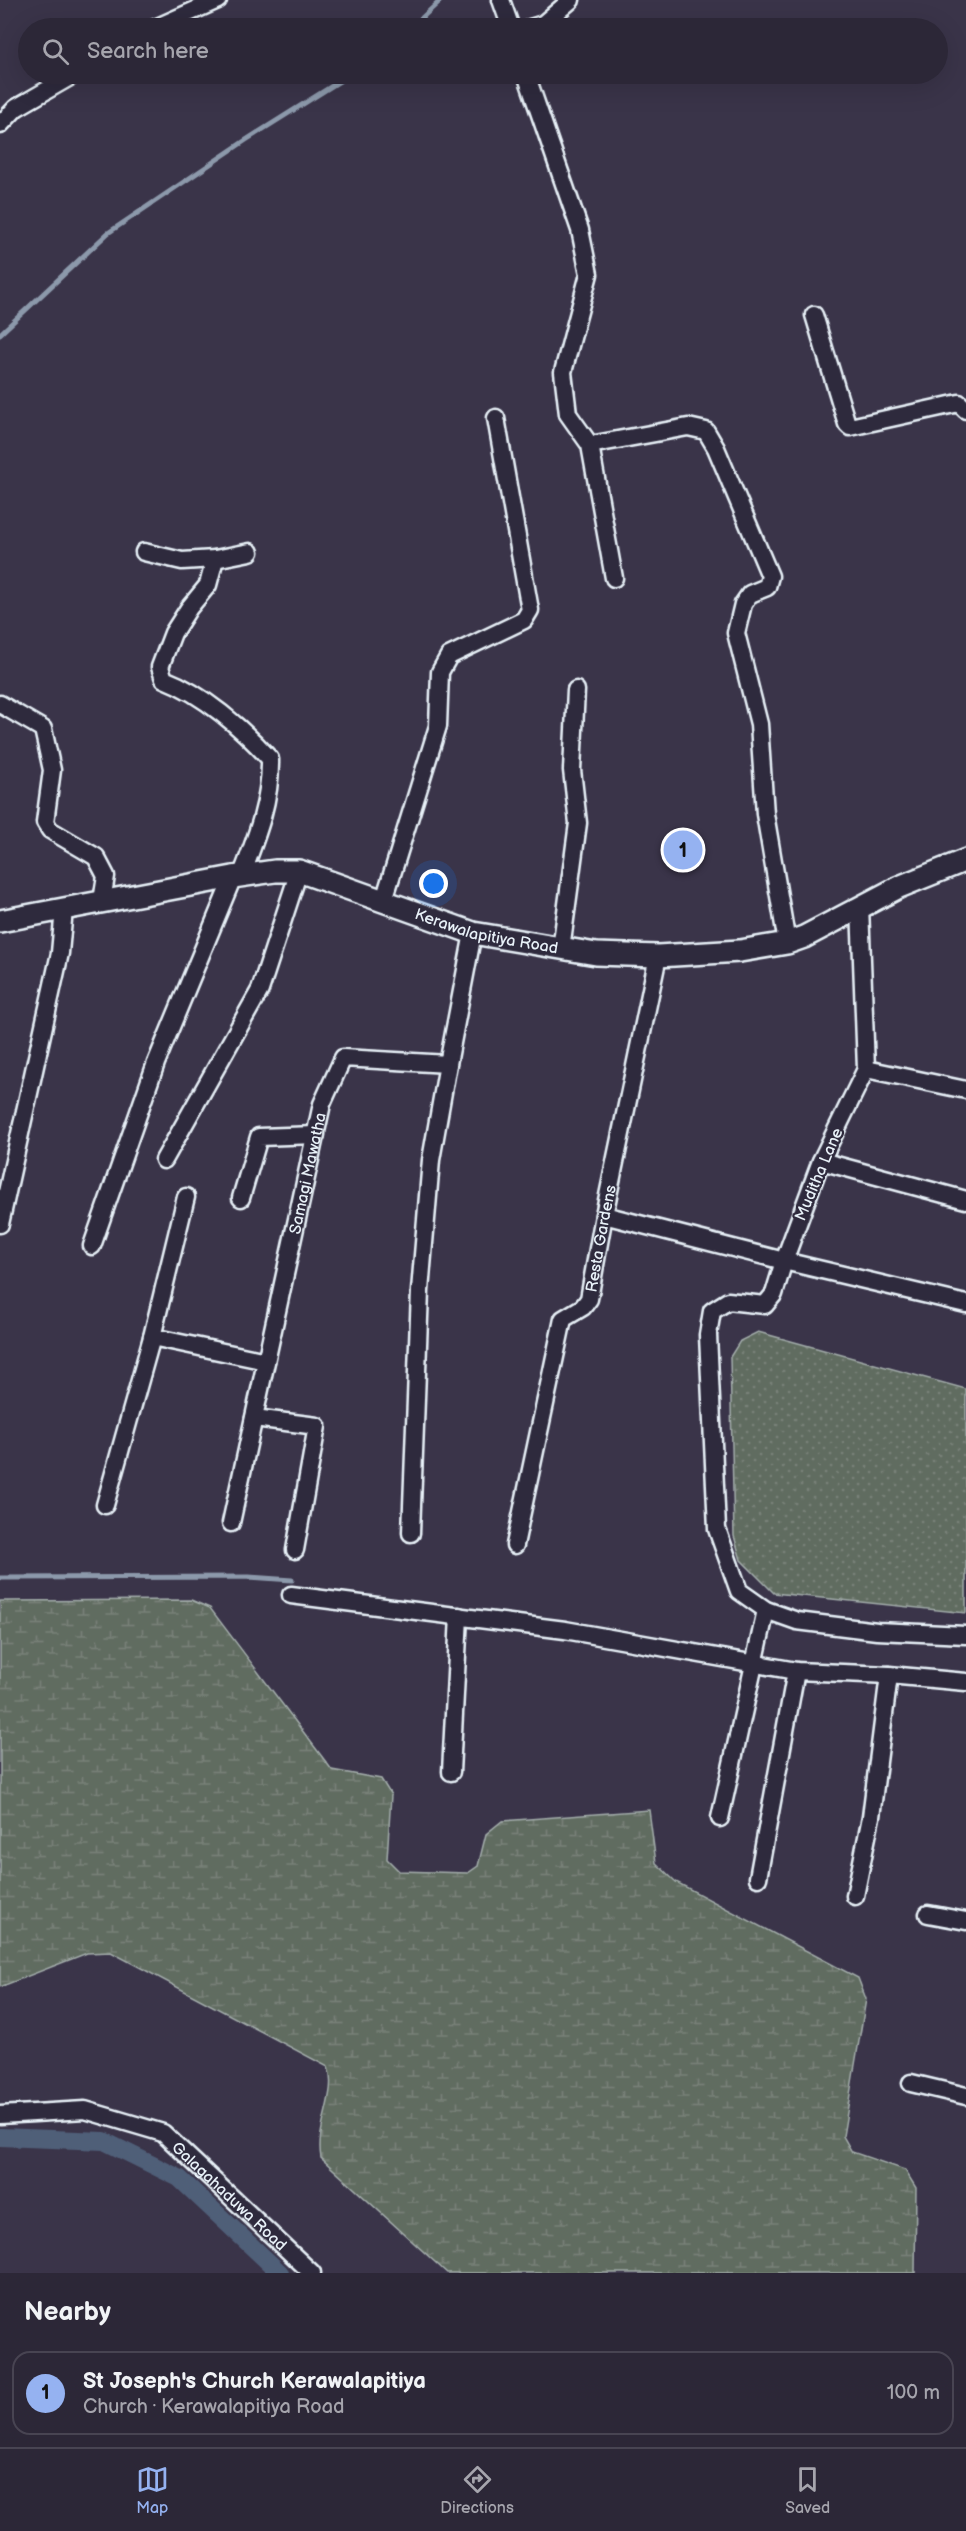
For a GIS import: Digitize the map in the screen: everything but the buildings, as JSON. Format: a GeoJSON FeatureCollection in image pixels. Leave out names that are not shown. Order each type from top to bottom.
{"type":"FeatureCollection","features":[{"type":"Feature","properties":{"kind":"street"},"geometry":{"type":"LineString","coordinates":[[178,18],[218,0]]}},
{"type":"Feature","properties":{"kind":"street"},"geometry":{"type":"LineString","coordinates":[[501,0],[507,18]]}},
{"type":"Feature","properties":{"kind":"street"},"geometry":{"type":"LineString","coordinates":[[550,18],[571,0]]}},
{"type":"Feature","properties":{"kind":"street"},"geometry":{"type":"LineString","coordinates":[[0,125],[15,108],[57,84]]}},
{"type":"Feature","properties":{"kind":"street"},"geometry":{"type":"LineString","coordinates":[[529,84],[580,230],[589,274],[563,372],[568,414],[590,445],[614,578]]}},
{"type":"Feature","properties":{"kind":"street"},"geometry":{"type":"LineString","coordinates":[[814,315],[847,424],[850,427],[964,404]]}},
{"type":"Feature","properties":{"kind":"street"},"geometry":{"type":"LineString","coordinates":[[384,900],[438,726],[440,672],[449,656],[524,620],[530,610],[496,418]]}},
{"type":"Feature","properties":{"kind":"street"},"geometry":{"type":"LineString","coordinates":[[590,445],[688,427],[706,431],[716,448],[770,576],[767,587],[750,594],[742,604],[736,633],[759,724],[765,814],[787,943]]}},
{"type":"Feature","properties":{"kind":"street"},"geometry":{"type":"LineString","coordinates":[[144,552],[182,561],[215,559],[250,552]]}},
{"type":"Feature","properties":{"kind":"street"},"geometry":{"type":"LineString","coordinates":[[92,1246],[156,1063],[260,828],[270,783],[270,759],[246,732],[180,685],[164,679],[160,667],[173,633],[189,608],[208,585],[215,559]]}},
{"type":"Feature","properties":{"kind":"street"},"geometry":{"type":"LineString","coordinates":[[561,949],[578,823],[572,770],[576,690]]}},
{"type":"Feature","properties":{"kind":"street"},"geometry":{"type":"LineString","coordinates":[[0,704],[44,729],[52,770],[45,822],[50,830],[96,857],[106,876],[102,901]]}},
{"type":"Feature","properties":{"kind":"street","name":"Kerawalapitiya Road"},"geometry":{"type":"LineString","coordinates":[[0,921],[237,877],[275,871],[299,871],[473,933],[561,949],[596,954],[658,956],[740,951],[787,943],[804,937],[899,887],[966,860]]}},
{"type":"Feature","properties":{"kind":"street"},"geometry":{"type":"LineString","coordinates":[[164,1160],[260,990],[299,871]]}},
{"type":"Feature","properties":{"kind":"street","name":"Muditha Lane"},"geometry":{"type":"LineString","coordinates":[[766,1610],[739,1592],[717,1529],[708,1335],[712,1311],[728,1301],[765,1305],[774,1294],[821,1161],[866,1069],[860,906]]}},
{"type":"Feature","properties":{"kind":"street"},"geometry":{"type":"LineString","coordinates":[[0,1224],[60,953],[64,909]]}},
{"type":"Feature","properties":{"kind":"street"},"geometry":{"type":"LineString","coordinates":[[411,1533],[420,1291],[431,1160],[473,933]]}},
{"type":"Feature","properties":{"kind":"street","name":"Resta Gardens"},"geometry":{"type":"LineString","coordinates":[[515,1545],[563,1319],[583,1307],[589,1299],[604,1215],[658,956]]}},
{"type":"Feature","properties":{"kind":"street","name":"Samagi Mawatha"},"geometry":{"type":"LineString","coordinates":[[231,1523],[322,1104],[343,1058],[448,1064]]}},
{"type":"Feature","properties":{"kind":"street"},"geometry":{"type":"LineString","coordinates":[[866,1069],[966,1090]]}},
{"type":"Feature","properties":{"kind":"street"},"geometry":{"type":"LineString","coordinates":[[241,1197],[259,1137],[316,1135]]}},
{"type":"Feature","properties":{"kind":"street"},"geometry":{"type":"LineString","coordinates":[[821,1161],[966,1200]]}},
{"type":"Feature","properties":{"kind":"street"},"geometry":{"type":"LineString","coordinates":[[105,1505],[152,1337],[186,1197]]}},
{"type":"Feature","properties":{"kind":"street"},"geometry":{"type":"LineString","coordinates":[[604,1215],[966,1304]]}},
{"type":"Feature","properties":{"kind":"street"},"geometry":{"type":"LineString","coordinates":[[152,1337],[266,1361]]}},
{"type":"Feature","properties":{"kind":"street"},"geometry":{"type":"LineString","coordinates":[[254,1418],[317,1426],[295,1550]]}},
{"type":"Feature","properties":{"kind":"street"},"geometry":{"type":"LineString","coordinates":[[291,1594],[565,1630],[796,1671],[888,1675],[966,1682]]}},
{"type":"Feature","properties":{"kind":"street"},"geometry":{"type":"LineString","coordinates":[[720,1818],[766,1610],[797,1621],[876,1631],[966,1635]]}},
{"type":"Feature","properties":{"kind":"street"},"geometry":{"type":"LineString","coordinates":[[451,1772],[459,1616]]}},
{"type":"Feature","properties":{"kind":"street"},"geometry":{"type":"LineString","coordinates":[[758,1878],[796,1671]]}},
{"type":"Feature","properties":{"kind":"street"},"geometry":{"type":"LineString","coordinates":[[855,1896],[871,1817],[888,1675]]}},
{"type":"Feature","properties":{"kind":"street"},"geometry":{"type":"LineString","coordinates":[[928,1914],[966,1921]]}},
{"type":"Feature","properties":{"kind":"street"},"geometry":{"type":"LineString","coordinates":[[911,2083],[966,2096]]}},
{"type":"Feature","properties":{"kind":"street","name":"Galagahaduwa Road"},"geometry":{"type":"LineString","coordinates":[[0,2115],[85,2110],[163,2133],[312,2273]]}},
{"type":"Feature","properties":{"kind":"green space"},"geometry":{"type":"Polygon","coordinates":[[[758,1332],[966,1389],[966,1613],[774,1593],[741,1560],[734,1536],[730,1357],[740,1341],[758,1332]]]}},
{"type":"Feature","properties":{"kind":"green space"},"geometry":{"type":"Polygon","coordinates":[[[191,1600],[210,1608],[332,1770],[381,1779],[391,1795],[387,1859],[399,1871],[468,1873],[478,1866],[486,1834],[502,1821],[649,1810],[656,1863],[676,1882],[858,1978],[866,1999],[843,2136],[852,2152],[905,2170],[916,2188],[915,2273],[447,2273],[321,2158],[321,2134],[330,2088],[328,2067],[111,1952],[87,1953],[0,1987],[0,1601],[191,1600]]]}},
{"type":"Feature","properties":{"kind":"waterway"},"geometry":{"type":"LineString","coordinates":[[422,18],[441,0]]}},
{"type":"Feature","properties":{"kind":"waterway"},"geometry":{"type":"LineString","coordinates":[[0,334],[108,233],[246,140],[335,84]]}},
{"type":"Feature","properties":{"kind":"waterway"},"geometry":{"type":"LineString","coordinates":[[0,1578],[249,1577],[292,1580]]}},
{"type":"Feature","properties":{"kind":"waterway"},"geometry":{"type":"LineString","coordinates":[[0,2137],[104,2141],[179,2178],[280,2273]]}},
{"type":"Feature","properties":{"kind":"place","name":"St Joseph's Church Kerawalapitiya"},"geometry":{"type":"Point","coordinates":[683,850]}}]}
